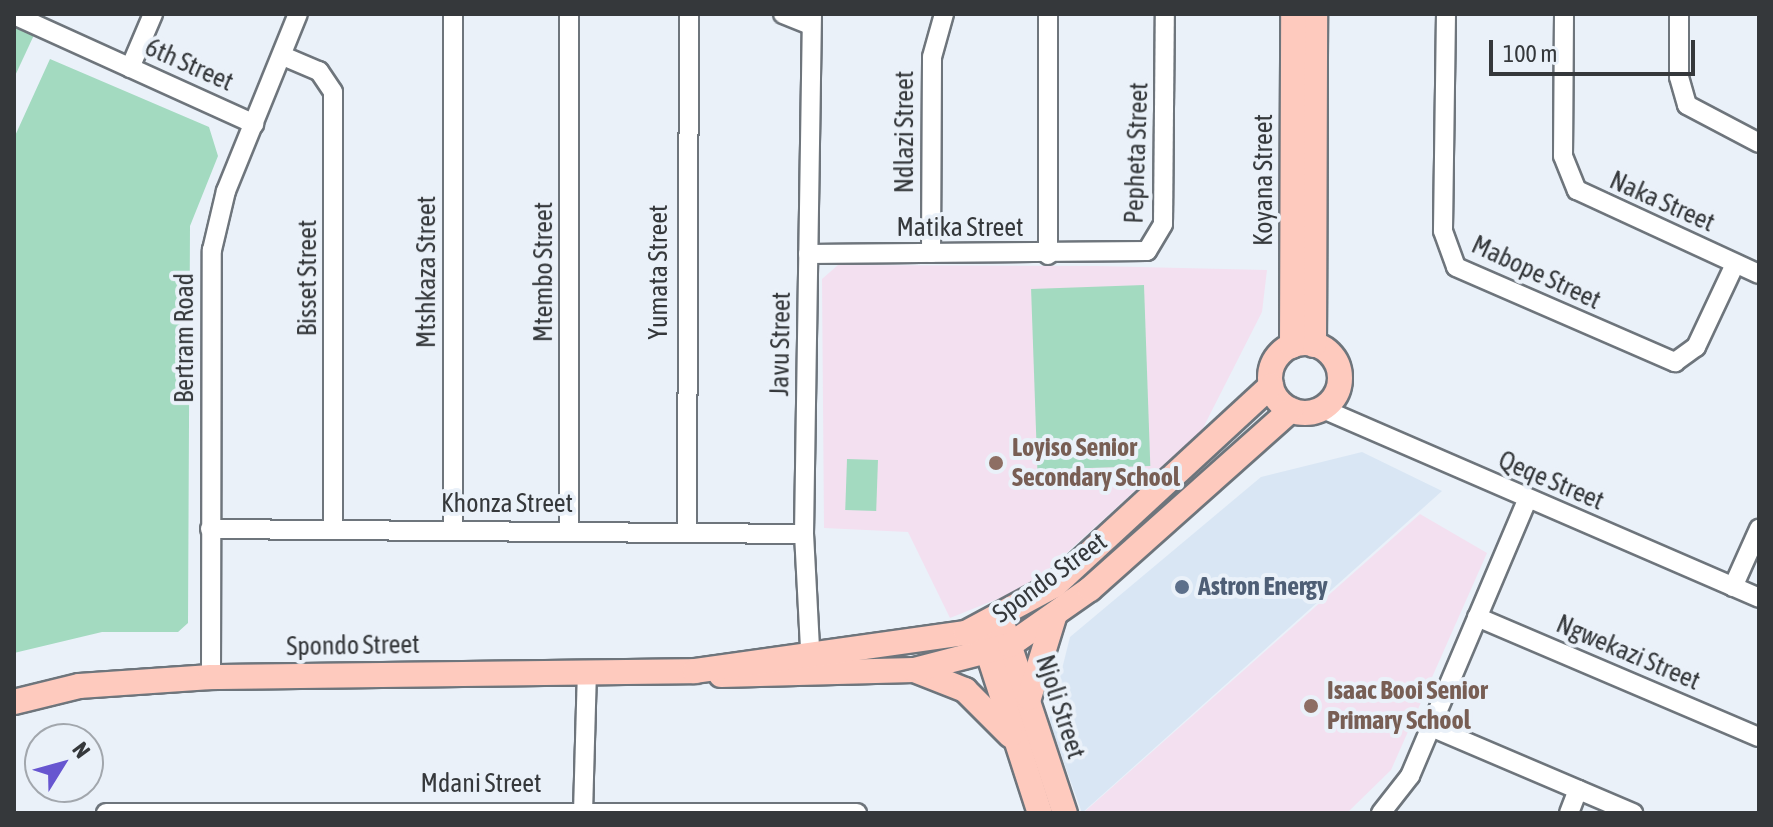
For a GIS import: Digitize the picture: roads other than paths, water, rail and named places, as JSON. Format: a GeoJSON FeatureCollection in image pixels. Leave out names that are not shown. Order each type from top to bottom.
{"type":"FeatureCollection","features":[{"type":"Feature","properties":{"kind":"main road","name":"Koyana Street"},"geometry":{"type":"LineString","coordinates":[[1293,14],[1303,345]]}},
{"type":"Feature","properties":{"kind":"main road","name":"Koyana Street"},"geometry":{"type":"LineString","coordinates":[[1303,345],[1315,14]]}},
{"type":"Feature","properties":{"kind":"main road"},"geometry":{"type":"LineString","coordinates":[[1303,345],[1329,352],[1340,374],[1338,390],[1323,409],[1291,410],[1271,386],[1274,362],[1303,345]]}},
{"type":"Feature","properties":{"kind":"main road","name":"Spondo Street"},"geometry":{"type":"LineString","coordinates":[[14,702],[79,686],[211,677],[695,671],[810,662],[991,624],[1107,540],[1271,386]]}},
{"type":"Feature","properties":{"kind":"main road","name":"Spondo Street"},"geometry":{"type":"LineString","coordinates":[[810,662],[914,670],[999,649],[1054,617],[1291,410]]}},
{"type":"Feature","properties":{"kind":"main road"},"geometry":{"type":"LineString","coordinates":[[1029,703],[1054,617]]}},
{"type":"Feature","properties":{"kind":"main road","name":"Njoli Street"},"geometry":{"type":"LineString","coordinates":[[991,624],[999,649],[1017,742],[1040,813]]}},
{"type":"Feature","properties":{"kind":"main road","name":"Njoli Street"},"geometry":{"type":"LineString","coordinates":[[999,649],[1029,703],[1065,813]]}},
{"type":"Feature","properties":{"kind":"main road"},"geometry":{"type":"LineString","coordinates":[[914,670],[965,690],[1017,742]]}},
{"type":"Feature","properties":{"kind":"street"},"geometry":{"type":"LineString","coordinates":[[130,68],[153,14]]}},
{"type":"Feature","properties":{"kind":"street","name":"Bertram Road"},"geometry":{"type":"LineString","coordinates":[[211,677],[212,250],[226,191],[298,14]]}},
{"type":"Feature","properties":{"kind":"street","name":"Mtshkaza Street"},"geometry":{"type":"LineString","coordinates":[[453,14],[453,530]]}},
{"type":"Feature","properties":{"kind":"street","name":"Mtembo Street"},"geometry":{"type":"LineString","coordinates":[[569,14],[569,531]]}},
{"type":"Feature","properties":{"kind":"street","name":"Yumata Street"},"geometry":{"type":"LineString","coordinates":[[687,530],[689,14]]}},
{"type":"Feature","properties":{"kind":"street"},"geometry":{"type":"LineString","coordinates":[[783,14],[811,20]]}},
{"type":"Feature","properties":{"kind":"street","name":"Ndlazi Street"},"geometry":{"type":"LineString","coordinates":[[931,253],[932,57],[944,14]]}},
{"type":"Feature","properties":{"kind":"street"},"geometry":{"type":"LineString","coordinates":[[1048,14],[1048,255]]}},
{"type":"Feature","properties":{"kind":"street","name":"Pepheta Street"},"geometry":{"type":"LineString","coordinates":[[1111,255],[1147,251],[1162,232],[1165,14]]}},
{"type":"Feature","properties":{"kind":"street","name":"Mabope Street"},"geometry":{"type":"LineString","coordinates":[[1446,14],[1443,231],[1456,267],[1675,362],[1696,347],[1735,264]]}},
{"type":"Feature","properties":{"kind":"street","name":"Naka Street"},"geometry":{"type":"LineString","coordinates":[[1564,14],[1563,156],[1577,190],[1759,274]]}},
{"type":"Feature","properties":{"kind":"street"},"geometry":{"type":"LineString","coordinates":[[1679,14],[1679,77],[1687,105],[1759,143]]}},
{"type":"Feature","properties":{"kind":"street","name":"6th Street"},"geometry":{"type":"LineString","coordinates":[[18,15],[254,124]]}},
{"type":"Feature","properties":{"kind":"street","name":"Javu Street"},"geometry":{"type":"LineString","coordinates":[[810,662],[804,534],[811,20]]}},
{"type":"Feature","properties":{"kind":"street","name":"Bisset Street"},"geometry":{"type":"LineString","coordinates":[[283,56],[319,71],[333,92],[333,529]]}},
{"type":"Feature","properties":{"kind":"street","name":"Matika Street"},"geometry":{"type":"LineString","coordinates":[[808,254],[1111,255]]}},
{"type":"Feature","properties":{"kind":"street","name":"Qeqe Street"},"geometry":{"type":"LineString","coordinates":[[1323,409],[1759,598]]}},
{"type":"Feature","properties":{"kind":"street"},"geometry":{"type":"LineString","coordinates":[[1381,813],[1404,788],[1527,500]]}},
{"type":"Feature","properties":{"kind":"street","name":"Khonza Street"},"geometry":{"type":"LineString","coordinates":[[210,529],[687,530],[804,534]]}},
{"type":"Feature","properties":{"kind":"street"},"geometry":{"type":"LineString","coordinates":[[1733,587],[1759,529]]}},
{"type":"Feature","properties":{"kind":"street","name":"Ngwekazi Street"},"geometry":{"type":"LineString","coordinates":[[1477,617],[1759,737]]}},
{"type":"Feature","properties":{"kind":"street"},"geometry":{"type":"LineString","coordinates":[[583,812],[587,673]]}},
{"type":"Feature","properties":{"kind":"street"},"geometry":{"type":"LineString","coordinates":[[1431,727],[1633,813]]}},
{"type":"Feature","properties":{"kind":"street"},"geometry":{"type":"LineString","coordinates":[[1569,813],[1578,790]]}},
{"type":"Feature","properties":{"kind":"street","name":"Mdani Street"},"geometry":{"type":"LineString","coordinates":[[113,812],[857,813]]}},
{"type":"Feature","properties":{"kind":"place","name":"Loyiso Senior Secondary School"},"geometry":{"type":"Point","coordinates":[996,463]}},
{"type":"Feature","properties":{"kind":"place","name":"Astron Energy"},"geometry":{"type":"Point","coordinates":[1182,587]}},
{"type":"Feature","properties":{"kind":"place","name":"Isaac Booi Senior Primary School"},"geometry":{"type":"Point","coordinates":[1311,706]}}]}
